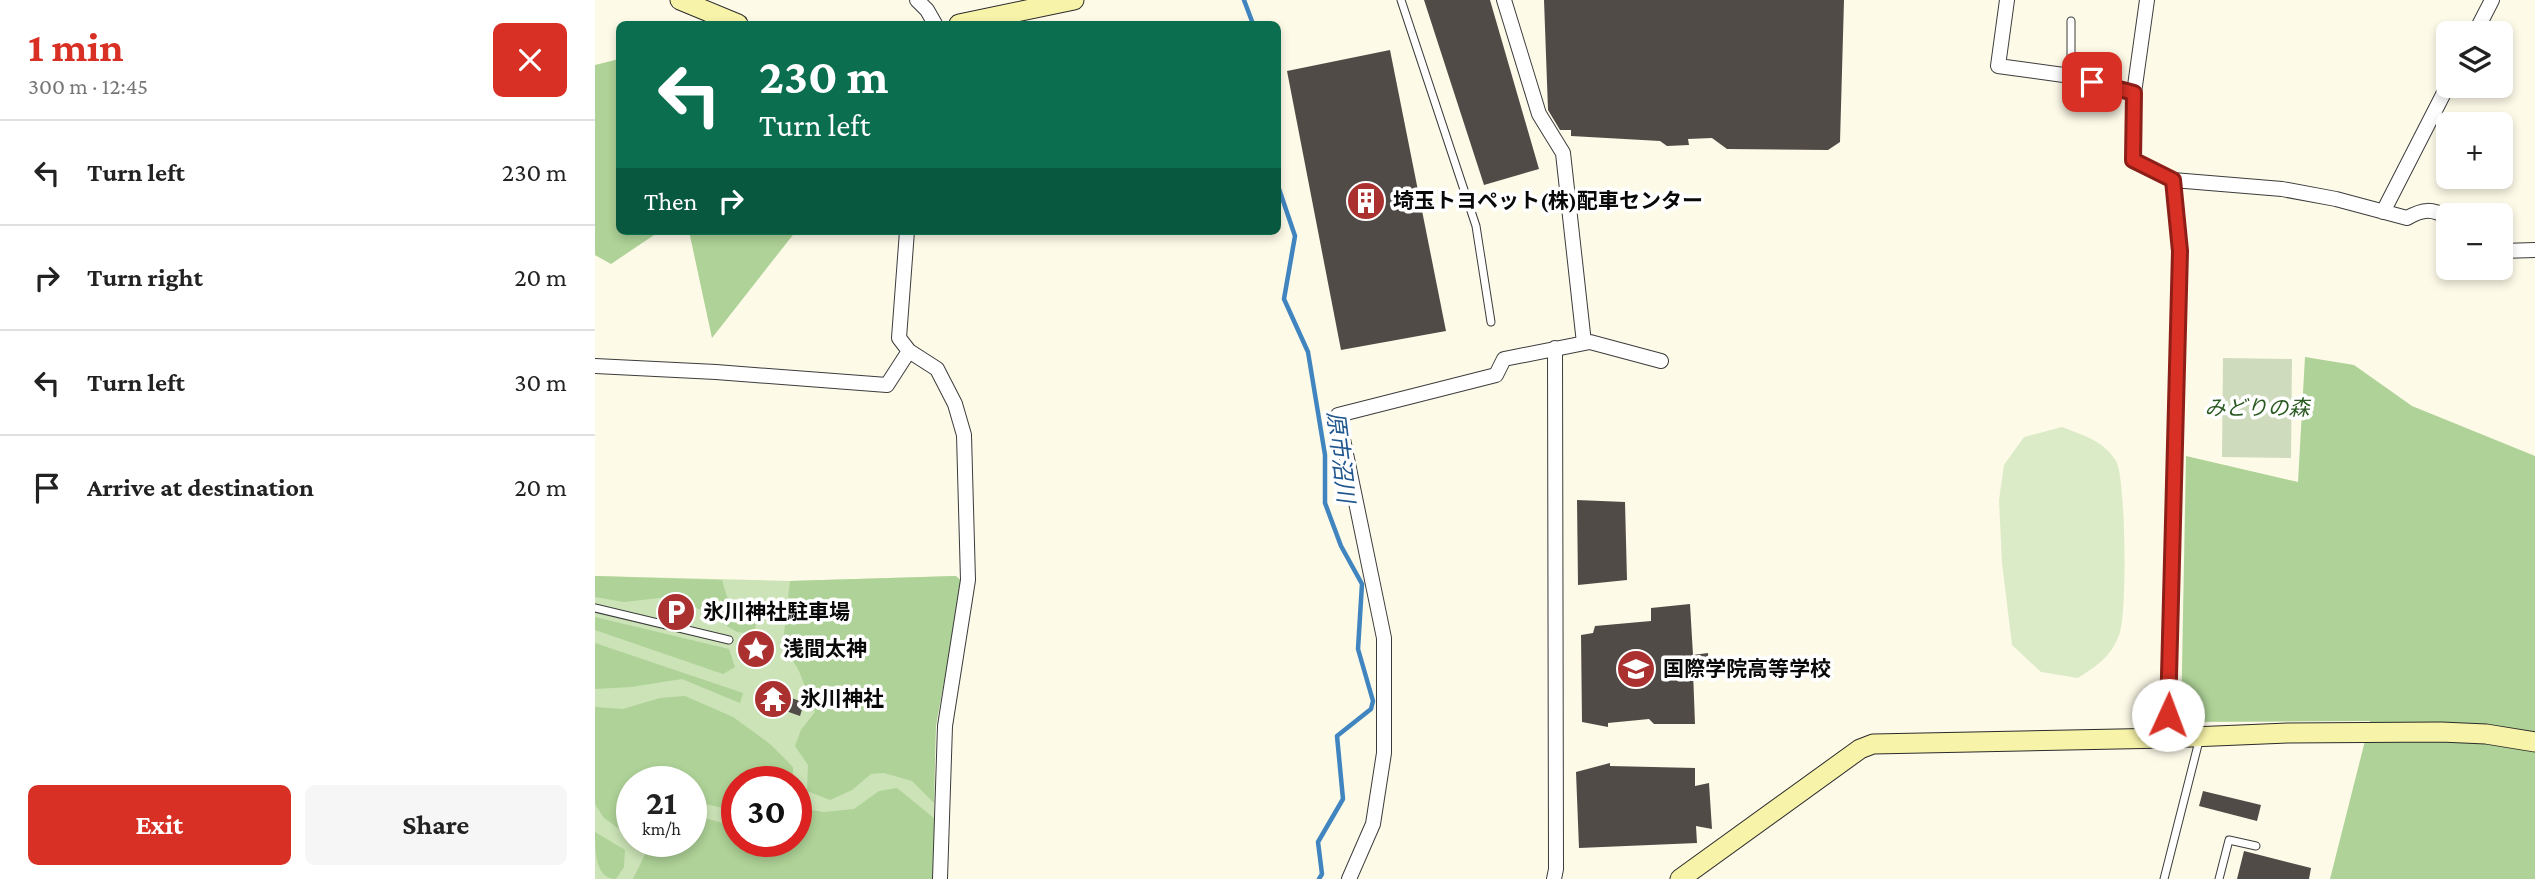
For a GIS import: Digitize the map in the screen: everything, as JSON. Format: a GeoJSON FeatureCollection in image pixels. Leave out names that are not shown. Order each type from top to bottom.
{"type":"FeatureCollection","features":[{"type":"Feature","properties":{"kind":"street"},"geometry":{"type":"LineString","coordinates":[[680,0],[731,21]]}},
{"type":"Feature","properties":{"kind":"street"},"geometry":{"type":"LineString","coordinates":[[917,0],[933,21]]}},
{"type":"Feature","properties":{"kind":"street"},"geometry":{"type":"LineString","coordinates":[[973,21],[1074,0]]}},
{"type":"Feature","properties":{"kind":"street"},"geometry":{"type":"LineString","coordinates":[[1504,0],[1539,114],[1563,153],[1584,343]]}},
{"type":"Feature","properties":{"kind":"street"},"geometry":{"type":"LineString","coordinates":[[2007,0],[1998,66],[2071,76],[2134,93]]}},
{"type":"Feature","properties":{"kind":"street"},"geometry":{"type":"LineString","coordinates":[[2147,0],[2134,93],[2133,160],[2173,180],[2282,189],[2336,199],[2407,218],[2421,210],[2436,210]]}},
{"type":"Feature","properties":{"kind":"street"},"geometry":{"type":"LineString","coordinates":[[2481,21],[2492,0]]}},
{"type":"Feature","properties":{"kind":"street"},"geometry":{"type":"LineString","coordinates":[[2383,212],[2441,98]]}},
{"type":"Feature","properties":{"kind":"street"},"geometry":{"type":"LineString","coordinates":[[2167,738],[2180,251],[2173,180]]}},
{"type":"Feature","properties":{"kind":"street"},"geometry":{"type":"LineString","coordinates":[[907,235],[899,338],[909,351],[937,369],[955,404],[964,435],[968,580],[945,726],[940,879]]}},
{"type":"Feature","properties":{"kind":"street"},"geometry":{"type":"LineString","coordinates":[[2513,251],[2535,250]]}},
{"type":"Feature","properties":{"kind":"street"},"geometry":{"type":"LineString","coordinates":[[1349,879],[1373,824],[1384,753],[1384,638],[1338,415],[1496,375],[1504,359],[1584,343],[1590,342],[1661,361]]}},
{"type":"Feature","properties":{"kind":"street"},"geometry":{"type":"LineString","coordinates":[[1554,879],[1555,348]]}},
{"type":"Feature","properties":{"kind":"street"},"geometry":{"type":"LineString","coordinates":[[595,366],[887,385],[909,351]]}},
{"type":"Feature","properties":{"kind":"street"},"geometry":{"type":"LineString","coordinates":[[1680,879],[1860,749],[1873,744],[2288,733],[2441,732],[2486,734],[2535,742]]}},
{"type":"Feature","properties":{"kind":"lane"},"geometry":{"type":"LineString","coordinates":[[1401,0],[1476,226],[1490,322]]}},
{"type":"Feature","properties":{"kind":"lane"},"geometry":{"type":"LineString","coordinates":[[2071,21],[2071,76]]}},
{"type":"Feature","properties":{"kind":"lane"},"geometry":{"type":"LineString","coordinates":[[595,608],[729,640]]}},
{"type":"Feature","properties":{"kind":"lane"},"geometry":{"type":"LineString","coordinates":[[2164,879],[2200,737]]}},
{"type":"Feature","properties":{"kind":"lane"},"geometry":{"type":"LineString","coordinates":[[2219,879],[2229,840],[2256,846]]}},
{"type":"Feature","properties":{"kind":"green space"},"geometry":{"type":"Polygon","coordinates":[[[616,60],[616,235],[654,235],[611,264],[595,255],[595,65],[616,60]]]}},
{"type":"Feature","properties":{"kind":"green space"},"geometry":{"type":"Polygon","coordinates":[[[690,235],[793,235],[712,338],[690,235]]]}},
{"type":"Feature","properties":{"kind":"green space"},"geometry":{"type":"Polygon","coordinates":[[[2305,357],[2354,365],[2412,406],[2535,456],[2535,879],[2330,879],[2370,721],[2181,722],[2186,456],[2298,482],[2305,357]]]}},
{"type":"Feature","properties":{"kind":"green space","name":"みどりの森"},"geometry":{"type":"Polygon","coordinates":[[[2223,358],[2292,359],[2291,458],[2222,457],[2223,358]]]}},
{"type":"Feature","properties":{"kind":"green space"},"geometry":{"type":"Polygon","coordinates":[[[2062,427],[2099,444],[2116,461],[2124,517],[2124,598],[2120,632],[2109,653],[2078,678],[2041,672],[2012,645],[2002,563],[1999,500],[2004,465],[2024,437],[2062,427]]]}},
{"type":"Feature","properties":{"kind":"green space"},"geometry":{"type":"Polygon","coordinates":[[[595,576],[790,581],[956,576],[934,742],[935,856],[932,879],[595,879],[595,576]]]}},
{"type":"Feature","properties":{"kind":"green space"},"geometry":{"type":"Polygon","coordinates":[[[595,576],[722,580],[727,597],[757,617],[754,634],[737,632],[677,596],[624,602],[595,597],[595,576]]]}},
{"type":"Feature","properties":{"kind":"green space"},"geometry":{"type":"Polygon","coordinates":[[[956,576],[963,582],[936,725],[934,803],[912,781],[884,773],[871,774],[852,790],[830,800],[812,793],[812,766],[808,766],[795,746],[801,730],[815,712],[799,671],[783,643],[790,581],[956,576]]]}},
{"type":"Feature","properties":{"kind":"green space"},"geometry":{"type":"Polygon","coordinates":[[[595,617],[729,649],[735,667],[723,674],[595,630],[595,617]]]}},
{"type":"Feature","properties":{"kind":"green space"},"geometry":{"type":"Polygon","coordinates":[[[595,643],[743,693],[740,703],[682,679],[631,687],[595,689],[595,643]]]}},
{"type":"Feature","properties":{"kind":"green space"},"geometry":{"type":"Polygon","coordinates":[[[685,696],[733,717],[770,744],[792,766],[721,766],[721,808],[707,804],[707,766],[616,766],[616,827],[604,818],[595,804],[595,707],[623,709],[660,698],[685,696]]]}},
{"type":"Feature","properties":{"kind":"green space"},"geometry":{"type":"Polygon","coordinates":[[[897,788],[935,819],[932,879],[633,879],[644,857],[707,857],[707,819],[721,823],[721,857],[812,857],[812,810],[824,812],[854,809],[879,791],[897,788]]]}},
{"type":"Feature","properties":{"kind":"green space"},"geometry":{"type":"Polygon","coordinates":[[[595,832],[616,845],[616,857],[625,857],[624,867],[616,879],[604,874],[596,855],[595,832]]]}},
{"type":"Feature","properties":{"kind":"building"},"geometry":{"type":"Polygon","coordinates":[[[1424,0],[1490,0],[1539,169],[1484,185],[1424,0]]]}},
{"type":"Feature","properties":{"kind":"building"},"geometry":{"type":"Polygon","coordinates":[[[1544,0],[1844,0],[1840,142],[1828,150],[1727,149],[1712,138],[1688,139],[1689,145],[1667,146],[1660,141],[1571,136],[1571,130],[1560,130],[1548,110],[1544,0]]]}},
{"type":"Feature","properties":{"kind":"building","name":"埼玉トヨペット(株)配車センター"},"geometry":{"type":"Polygon","coordinates":[[[1390,50],[1446,331],[1341,350],[1287,71],[1390,50]]]}},
{"type":"Feature","properties":{"kind":"building"},"geometry":{"type":"Polygon","coordinates":[[[1577,500],[1625,502],[1627,580],[1578,585],[1577,500]]]}},
{"type":"Feature","properties":{"kind":"building"},"geometry":{"type":"Polygon","coordinates":[[[1690,604],[1693,655],[1708,653],[1709,673],[1693,671],[1695,724],[1654,724],[1649,719],[1608,723],[1608,727],[1582,722],[1581,635],[1593,633],[1595,626],[1651,621],[1651,608],[1690,604]]]}},
{"type":"Feature","properties":{"kind":"building"},"geometry":{"type":"Polygon","coordinates":[[[770,689],[804,703],[800,716],[766,704],[770,689]]]}},
{"type":"Feature","properties":{"kind":"building"},"geometry":{"type":"Polygon","coordinates":[[[1610,763],[1610,766],[1695,768],[1695,786],[1709,783],[1712,829],[1696,826],[1697,843],[1579,848],[1576,772],[1610,763]]]}},
{"type":"Feature","properties":{"kind":"building"},"geometry":{"type":"Polygon","coordinates":[[[2203,791],[2261,805],[2257,821],[2199,806],[2203,791]]]}},
{"type":"Feature","properties":{"kind":"building"},"geometry":{"type":"Polygon","coordinates":[[[2244,851],[2311,868],[2309,879],[2237,879],[2244,851]]]}},
{"type":"Feature","properties":{"kind":"waterway","name":"原市沼川"},"geometry":{"type":"LineString","coordinates":[[1244,0],[1252,21]]}},
{"type":"Feature","properties":{"kind":"waterway","name":"原市沼川"},"geometry":{"type":"LineString","coordinates":[[1281,195],[1295,236],[1284,299],[1308,352],[1325,455],[1325,503],[1341,546],[1362,584],[1358,649],[1373,701],[1371,709],[1337,736],[1343,799],[1318,842],[1322,874],[1319,879]]}},
{"type":"Feature","properties":{"kind":"place","name":"埼玉トヨペット(株)配車センター"},"geometry":{"type":"Point","coordinates":[1366,201]}},
{"type":"Feature","properties":{"kind":"place","name":"氷川神社駐車場"},"geometry":{"type":"Point","coordinates":[676,612]}},
{"type":"Feature","properties":{"kind":"place","name":"浅間太神"},"geometry":{"type":"Point","coordinates":[756,649]}},
{"type":"Feature","properties":{"kind":"place","name":"国際学院高等学校"},"geometry":{"type":"Point","coordinates":[1636,669]}},
{"type":"Feature","properties":{"kind":"place","name":"氷川神社"},"geometry":{"type":"Point","coordinates":[773,699]}},
{"type":"Feature","properties":{"kind":"route"},"geometry":{"type":"LineString","coordinates":[[2092,82],[2134,93],[2133,160],[2173,180],[2180,251],[2176,321],[2168,715]]}}]}
